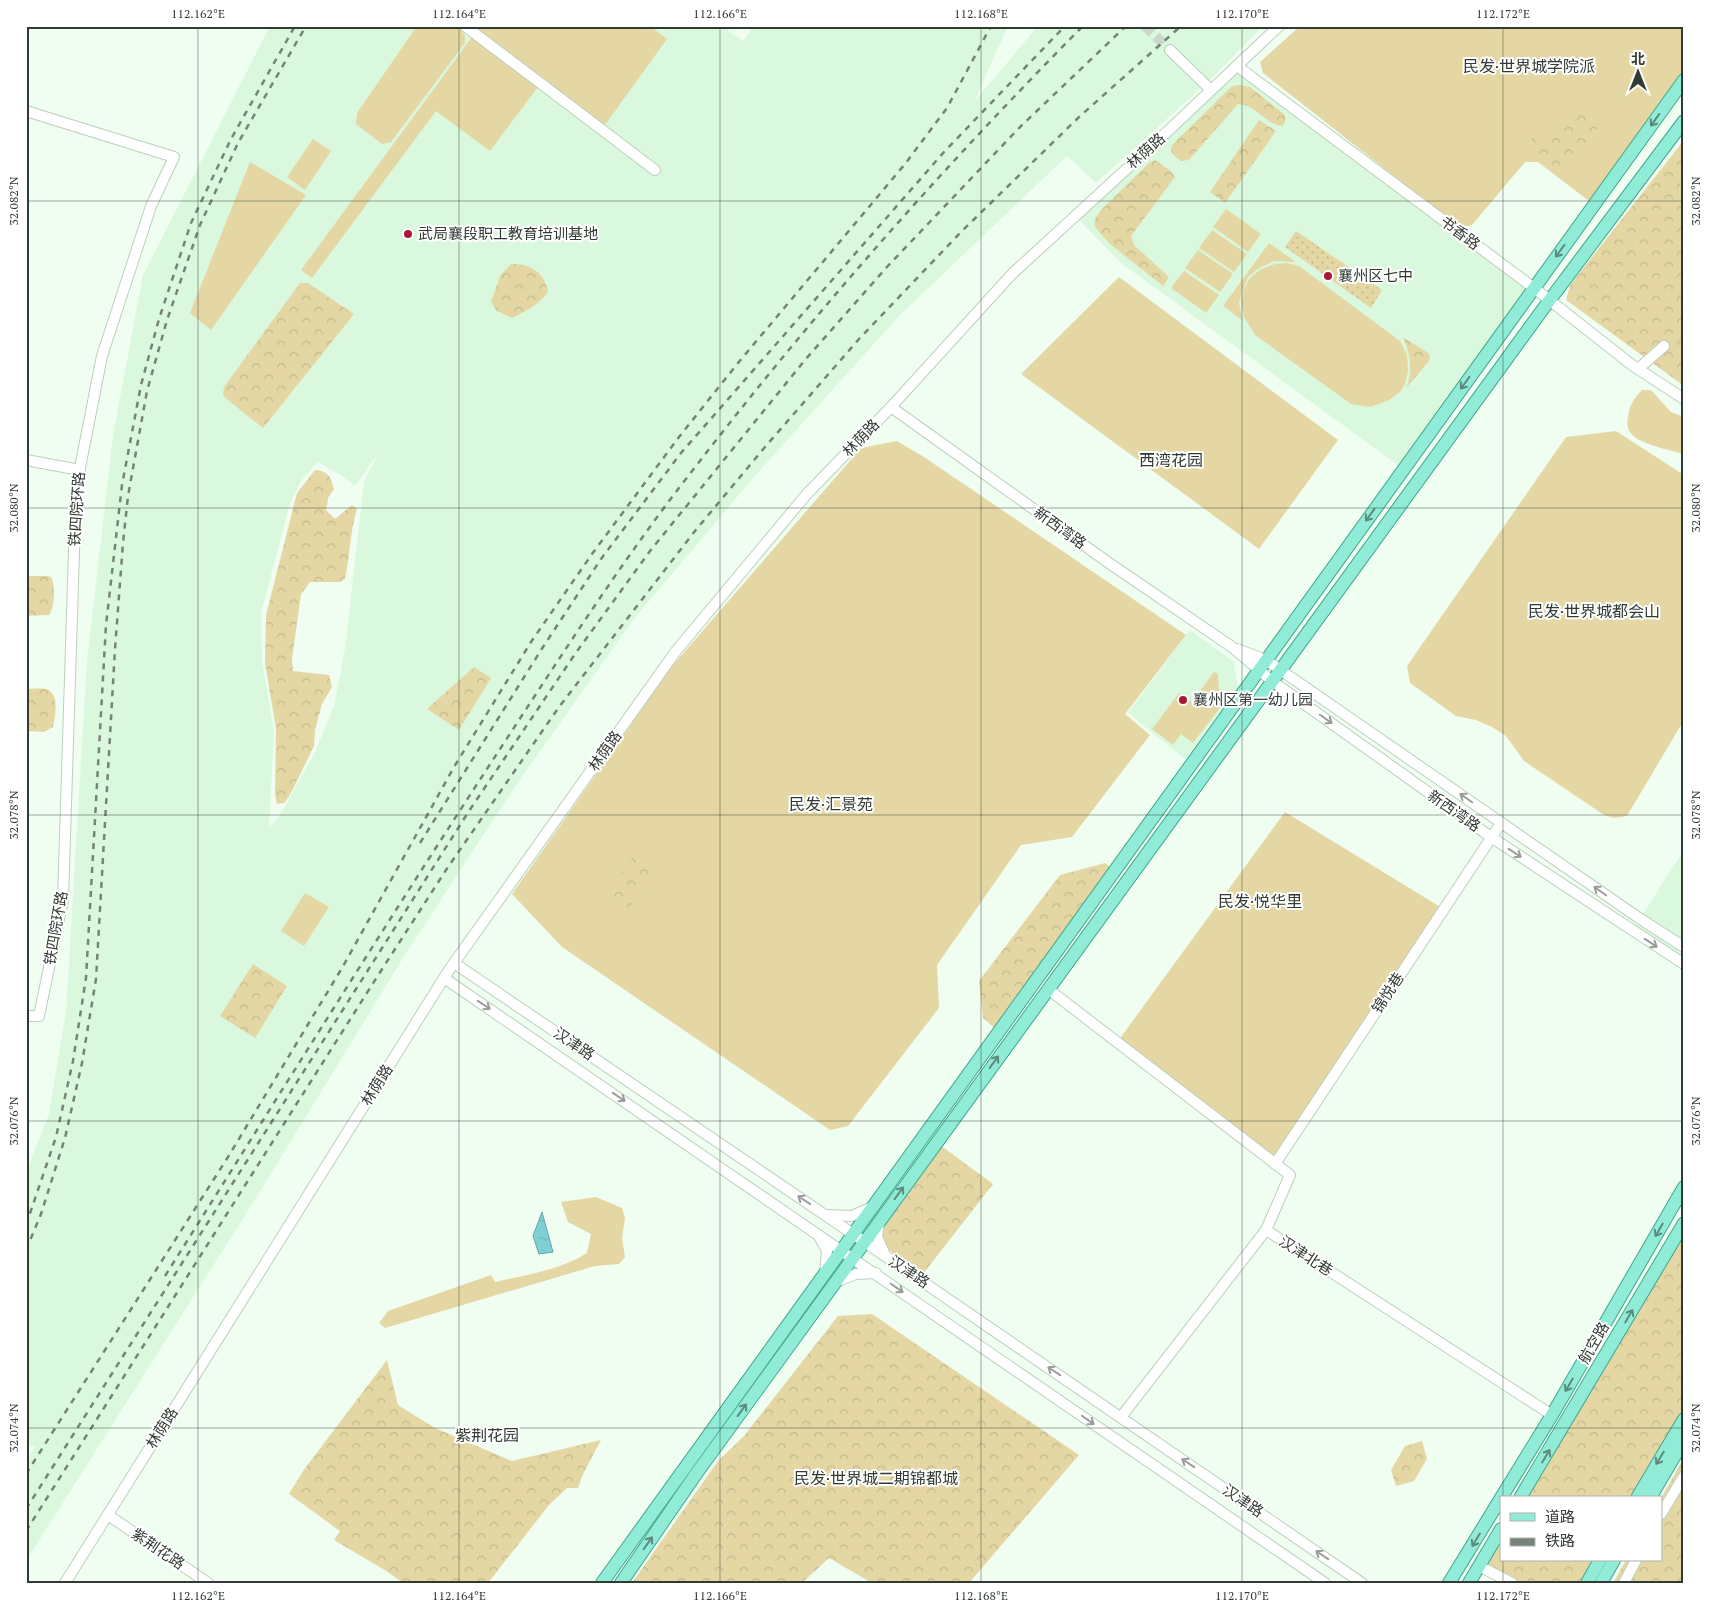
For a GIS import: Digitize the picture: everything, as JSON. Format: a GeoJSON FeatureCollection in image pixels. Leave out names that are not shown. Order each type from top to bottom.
{"type":"FeatureCollection","features":[{"type":"Feature","properties":{"kind":"main road"},"geometry":{"type":"LineString","coordinates":[[602,1583],[1684,80]]}},
{"type":"Feature","properties":{"kind":"main road"},"geometry":{"type":"LineString","coordinates":[[620,1583],[864,1241],[1549,300],[1684,121]]}},
{"type":"Feature","properties":{"kind":"main road","name":"航空路"},"geometry":{"type":"LineString","coordinates":[[1502,1496],[1552,1415],[1684,1188]]}},
{"type":"Feature","properties":{"kind":"main road","name":"航空路"},"geometry":{"type":"LineString","coordinates":[[1521,1496],[1684,1223]]}},
{"type":"Feature","properties":{"kind":"main road"},"geometry":{"type":"LineString","coordinates":[[1638,1496],[1684,1419]]}},
{"type":"Feature","properties":{"kind":"main road"},"geometry":{"type":"LineString","coordinates":[[1651,1496],[1684,1440]]}},
{"type":"Feature","properties":{"kind":"main road","name":"航空路"},"geometry":{"type":"LineString","coordinates":[[1450,1583],[1500,1500]]}},
{"type":"Feature","properties":{"kind":"main road"},"geometry":{"type":"LineString","coordinates":[[1469,1583],[1500,1531]]}},
{"type":"Feature","properties":{"kind":"main road"},"geometry":{"type":"LineString","coordinates":[[1587,1583],[1599,1562]]}},
{"type":"Feature","properties":{"kind":"main road"},"geometry":{"type":"LineString","coordinates":[[1601,1583],[1613,1562]]}},
{"type":"Feature","properties":{"kind":"street"},"geometry":{"type":"LineString","coordinates":[[465,26],[656,170]]}},
{"type":"Feature","properties":{"kind":"street","name":"林荫路"},"geometry":{"type":"LineString","coordinates":[[65,1583],[454,962],[676,651],[806,495],[891,407],[1012,274],[1279,26]]}},
{"type":"Feature","properties":{"kind":"street"},"geometry":{"type":"LineString","coordinates":[[1170,50],[1211,90]]}},
{"type":"Feature","properties":{"kind":"street","name":"书香路"},"geometry":{"type":"LineString","coordinates":[[1237,66],[1534,288],[1638,369],[1684,399]]}},
{"type":"Feature","properties":{"kind":"street","name":"铁四院环路"},"geometry":{"type":"LineString","coordinates":[[26,111],[174,157],[151,206],[102,356],[80,470],[76,498],[63,900],[39,1016],[26,1016]]}},
{"type":"Feature","properties":{"kind":"street"},"geometry":{"type":"LineString","coordinates":[[1638,369],[1664,346]]}},
{"type":"Feature","properties":{"kind":"street","name":"新西湾路"},"geometry":{"type":"LineString","coordinates":[[891,407],[1109,563],[1232,647],[1258,671],[1491,837],[1684,964]]}},
{"type":"Feature","properties":{"kind":"street"},"geometry":{"type":"LineString","coordinates":[[26,460],[80,470]]}},
{"type":"Feature","properties":{"kind":"street","name":"新西湾路"},"geometry":{"type":"LineString","coordinates":[[1232,647],[1266,660],[1684,947]]}},
{"type":"Feature","properties":{"kind":"street","name":"锦悦巷"},"geometry":{"type":"LineString","coordinates":[[1275,1164],[1501,822]]}},
{"type":"Feature","properties":{"kind":"street","name":"汉津路"},"geometry":{"type":"LineString","coordinates":[[454,962],[1362,1583]]}},
{"type":"Feature","properties":{"kind":"street","name":"汉津路"},"geometry":{"type":"LineString","coordinates":[[444,978],[853,1257],[1325,1583]]}},
{"type":"Feature","properties":{"kind":"street","name":"汉津北巷"},"geometry":{"type":"LineString","coordinates":[[1048,989],[1290,1175],[1266,1230],[1552,1415]]}},
{"type":"Feature","properties":{"kind":"street"},"geometry":{"type":"LineString","coordinates":[[826,1215],[852,1216],[873,1206]]}},
{"type":"Feature","properties":{"kind":"street"},"geometry":{"type":"LineString","coordinates":[[879,1221],[878,1237],[885,1255]]}},
{"type":"Feature","properties":{"kind":"street"},"geometry":{"type":"LineString","coordinates":[[1121,1417],[1266,1230]]}},
{"type":"Feature","properties":{"kind":"street"},"geometry":{"type":"LineString","coordinates":[[817,1233],[827,1251],[825,1273]]}},
{"type":"Feature","properties":{"kind":"street"},"geometry":{"type":"LineString","coordinates":[[834,1283],[856,1274],[876,1273]]}},
{"type":"Feature","properties":{"kind":"street"},"geometry":{"type":"LineString","coordinates":[[1662,1512],[1684,1476]]}},
{"type":"Feature","properties":{"kind":"street","name":"紫荆花路"},"geometry":{"type":"LineString","coordinates":[[108,1515],[208,1583]]}},
{"type":"Feature","properties":{"kind":"street"},"geometry":{"type":"LineString","coordinates":[[1624,1583],[1635,1562]]}},
{"type":"Feature","properties":{"kind":"street"},"geometry":{"type":"LineString","coordinates":[[1479,1566],[1512,1583]]}},
{"type":"Feature","properties":{"kind":"shaded area"},"geometry":{"type":"Polygon","coordinates":[[[270,26],[722,26],[743,41],[754,26],[1008,26],[974,102],[1038,26],[1263,26],[1211,79],[1096,183],[1067,156],[899,316],[754,477],[633,620],[514,788],[403,958],[261,1190],[26,1561],[26,1461],[35,1447],[26,1443],[26,1172],[49,1114],[66,1012],[87,661],[113,435],[143,275],[270,26]],[[379,452],[355,486],[341,475],[317,462],[301,481],[290,503],[261,613],[262,661],[274,731],[269,829],[283,810],[315,752],[334,706],[345,649],[364,482],[379,452]]]}},
{"type":"Feature","properties":{"kind":"shaded area","name":"襄州区七中"},"geometry":{"type":"Polygon","coordinates":[[[1237,66],[1534,288],[1403,469],[1121,263],[1075,216],[1237,66]]]}},
{"type":"Feature","properties":{"kind":"shaded area","name":"襄州区第一幼儿园"},"geometry":{"type":"Polygon","coordinates":[[[1190,630],[1234,662],[1238,687],[1185,759],[1128,713],[1190,630]]]}},
{"type":"Feature","properties":{"kind":"shaded area"},"geometry":{"type":"Polygon","coordinates":[[[1684,850],[1684,964],[1632,931],[1684,850]]]}},
{"type":"Feature","properties":{"kind":"green space"},"geometry":{"type":"Polygon","coordinates":[[[417,26],[458,26],[465,36],[465,43],[391,142],[382,144],[356,124],[357,113],[417,26]]]}},
{"type":"Feature","properties":{"kind":"green space"},"geometry":{"type":"Polygon","coordinates":[[[480,26],[650,26],[667,39],[602,129],[541,83],[490,151],[436,111],[312,278],[301,270],[480,26]]]}},
{"type":"Feature","properties":{"kind":"green space"},"geometry":{"type":"Polygon","coordinates":[[[1300,26],[1684,26],[1682,73],[1593,199],[1589,201],[1538,162],[1525,162],[1472,225],[1460,228],[1263,73],[1260,62],[1300,26]]]}},
{"type":"Feature","properties":{"kind":"green space"},"geometry":{"type":"Polygon","coordinates":[[[1232,86],[1250,87],[1285,115],[1285,123],[1282,126],[1270,122],[1250,107],[1238,104],[1189,160],[1181,161],[1174,156],[1171,151],[1172,145],[1232,86]]]}},
{"type":"Feature","properties":{"kind":"green space"},"geometry":{"type":"Polygon","coordinates":[[[1588,110],[1595,116],[1598,123],[1597,129],[1562,169],[1549,168],[1530,157],[1529,146],[1531,140],[1539,135],[1551,135],[1563,130],[1588,110]]]}},
{"type":"Feature","properties":{"kind":"green space"},"geometry":{"type":"Polygon","coordinates":[[[1259,120],[1276,131],[1225,203],[1210,192],[1259,120]]]}},
{"type":"Feature","properties":{"kind":"green space"},"geometry":{"type":"Polygon","coordinates":[[[313,139],[331,151],[305,190],[287,177],[313,139]]]}},
{"type":"Feature","properties":{"kind":"green space"},"geometry":{"type":"Polygon","coordinates":[[[1684,140],[1684,386],[1566,300],[1570,285],[1684,140]]]}},
{"type":"Feature","properties":{"kind":"green space"},"geometry":{"type":"Polygon","coordinates":[[[1155,160],[1171,171],[1175,177],[1131,236],[1134,245],[1169,277],[1163,286],[1110,244],[1095,227],[1095,219],[1101,210],[1149,163],[1155,160]]]}},
{"type":"Feature","properties":{"kind":"green space"},"geometry":{"type":"Polygon","coordinates":[[[250,162],[306,195],[211,330],[190,313],[250,162]]]}},
{"type":"Feature","properties":{"kind":"green space"},"geometry":{"type":"Polygon","coordinates":[[[1226,209],[1261,234],[1248,252],[1213,227],[1226,209]]]}},
{"type":"Feature","properties":{"kind":"green space"},"geometry":{"type":"Polygon","coordinates":[[[1212,230],[1247,254],[1234,272],[1199,248],[1212,230]]]}},
{"type":"Feature","properties":{"kind":"green space"},"geometry":{"type":"Polygon","coordinates":[[[1296,231],[1382,290],[1371,308],[1285,247],[1296,231]]]}},
{"type":"Feature","properties":{"kind":"green space"},"geometry":{"type":"Polygon","coordinates":[[[1269,243],[1296,262],[1274,261],[1259,268],[1248,277],[1239,302],[1242,320],[1223,306],[1269,243]]]}},
{"type":"Feature","properties":{"kind":"green space"},"geometry":{"type":"Polygon","coordinates":[[[1198,250],[1233,274],[1220,292],[1185,268],[1198,250]]]}},
{"type":"Feature","properties":{"kind":"green space"},"geometry":{"type":"Polygon","coordinates":[[[1287,263],[1299,266],[1400,341],[1407,355],[1408,371],[1405,384],[1400,392],[1389,400],[1371,407],[1351,404],[1255,335],[1244,317],[1241,301],[1244,289],[1250,278],[1261,269],[1275,264],[1287,263]]]}},
{"type":"Feature","properties":{"kind":"green space"},"geometry":{"type":"Polygon","coordinates":[[[511,264],[518,264],[536,270],[544,279],[548,292],[536,304],[512,318],[497,311],[491,302],[500,276],[511,264]]]}},
{"type":"Feature","properties":{"kind":"green space"},"geometry":{"type":"Polygon","coordinates":[[[1184,271],[1219,295],[1206,313],[1171,288],[1184,271]]]}},
{"type":"Feature","properties":{"kind":"green space"},"geometry":{"type":"Polygon","coordinates":[[[1119,277],[1338,440],[1259,549],[1021,374],[1119,277]]]}},
{"type":"Feature","properties":{"kind":"green space"},"geometry":{"type":"Polygon","coordinates":[[[300,283],[308,283],[354,314],[263,428],[223,396],[224,387],[300,283]]]}},
{"type":"Feature","properties":{"kind":"green space"},"geometry":{"type":"Polygon","coordinates":[[[1403,337],[1430,356],[1429,361],[1407,387],[1410,361],[1403,337]]]}},
{"type":"Feature","properties":{"kind":"green space"},"geometry":{"type":"Polygon","coordinates":[[[1642,390],[1651,390],[1671,412],[1684,417],[1684,454],[1639,440],[1628,429],[1629,409],[1634,399],[1642,390]]]}},
{"type":"Feature","properties":{"kind":"green space"},"geometry":{"type":"Polygon","coordinates":[[[1616,431],[1684,475],[1684,720],[1627,816],[1614,818],[1604,815],[1524,761],[1506,736],[1476,720],[1456,716],[1410,683],[1407,666],[1566,437],[1616,431]]]}},
{"type":"Feature","properties":{"kind":"green space"},"geometry":{"type":"Polygon","coordinates":[[[897,441],[924,457],[1186,635],[1125,714],[1150,735],[1072,837],[1021,845],[937,965],[939,1008],[848,1126],[830,1130],[562,947],[512,894],[672,666],[861,448],[897,441]]]}},
{"type":"Feature","properties":{"kind":"green space"},"geometry":{"type":"Polygon","coordinates":[[[315,470],[326,473],[332,481],[334,489],[328,498],[326,510],[335,519],[352,505],[357,509],[345,579],[340,582],[310,582],[301,594],[292,659],[293,671],[329,675],[332,687],[322,704],[315,730],[314,746],[290,795],[284,803],[277,804],[275,794],[276,729],[265,663],[266,615],[297,493],[315,470]]]}},
{"type":"Feature","properties":{"kind":"green space"},"geometry":{"type":"Polygon","coordinates":[[[26,576],[48,576],[52,578],[54,597],[49,615],[26,616],[26,576]]]}},
{"type":"Feature","properties":{"kind":"green space"},"geometry":{"type":"Polygon","coordinates":[[[474,667],[491,678],[459,730],[427,709],[474,667]]]}},
{"type":"Feature","properties":{"kind":"green space"},"geometry":{"type":"Polygon","coordinates":[[[1214,672],[1218,674],[1220,708],[1193,743],[1181,734],[1173,745],[1152,729],[1179,693],[1192,702],[1214,672]]]}},
{"type":"Feature","properties":{"kind":"green space"},"geometry":{"type":"Polygon","coordinates":[[[26,689],[48,690],[55,698],[56,708],[53,727],[44,732],[26,731],[26,689]]]}},
{"type":"Feature","properties":{"kind":"green space"},"geometry":{"type":"Polygon","coordinates":[[[1285,812],[1442,908],[1275,1159],[1118,1041],[1285,812]]]}},
{"type":"Feature","properties":{"kind":"green space"},"geometry":{"type":"Polygon","coordinates":[[[634,855],[657,871],[629,909],[607,893],[634,855]]]}},
{"type":"Feature","properties":{"kind":"green space"},"geometry":{"type":"Polygon","coordinates":[[[1105,863],[1115,870],[999,1032],[983,1018],[979,981],[1060,875],[1105,863]]]}},
{"type":"Feature","properties":{"kind":"green space"},"geometry":{"type":"Polygon","coordinates":[[[305,893],[329,907],[304,946],[281,931],[305,893]]]}},
{"type":"Feature","properties":{"kind":"green space"},"geometry":{"type":"Polygon","coordinates":[[[253,964],[287,986],[255,1038],[220,1016],[253,964]]]}},
{"type":"Feature","properties":{"kind":"green space"},"geometry":{"type":"Polygon","coordinates":[[[940,1145],[993,1184],[923,1274],[886,1248],[881,1237],[883,1222],[940,1145]]]}},
{"type":"Feature","properties":{"kind":"green space"},"geometry":{"type":"Polygon","coordinates":[[[596,1197],[622,1208],[625,1218],[622,1238],[625,1257],[619,1264],[595,1266],[385,1328],[379,1323],[388,1311],[491,1275],[495,1282],[554,1268],[577,1259],[587,1253],[591,1234],[568,1222],[561,1202],[596,1197]]]}},
{"type":"Feature","properties":{"kind":"green space"},"geometry":{"type":"Polygon","coordinates":[[[1684,1221],[1684,1419],[1638,1496],[1520,1496],[1684,1221]]]}},
{"type":"Feature","properties":{"kind":"green space"},"geometry":{"type":"Polygon","coordinates":[[[872,1314],[1079,1455],[969,1583],[872,1583],[829,1558],[802,1583],[632,1583],[718,1461],[744,1436],[838,1316],[872,1314]]]}},
{"type":"Feature","properties":{"kind":"green space"},"geometry":{"type":"Polygon","coordinates":[[[387,1360],[398,1405],[435,1428],[512,1461],[601,1440],[583,1474],[578,1488],[567,1488],[549,1505],[488,1583],[403,1583],[334,1540],[340,1531],[289,1494],[303,1471],[387,1360]]]}},
{"type":"Feature","properties":{"kind":"green space"},"geometry":{"type":"Polygon","coordinates":[[[1422,1441],[1427,1459],[1414,1481],[1396,1486],[1391,1470],[1405,1446],[1422,1441]]]}},
{"type":"Feature","properties":{"kind":"green space"},"geometry":{"type":"Polygon","coordinates":[[[1684,1458],[1684,1583],[1613,1583],[1625,1562],[1662,1562],[1662,1496],[1684,1458]]]}},
{"type":"Feature","properties":{"kind":"green space"},"geometry":{"type":"Polygon","coordinates":[[[1500,1530],[1500,1562],[1599,1562],[1587,1583],[1512,1583],[1479,1566],[1500,1530]]]}},
{"type":"Feature","properties":{"kind":"water"},"geometry":{"type":"Polygon","coordinates":[[[542,1212],[553,1252],[539,1254],[533,1236],[542,1212]]]}},
{"type":"Feature","properties":{"kind":"tunnel"},"geometry":{"type":"LineString","coordinates":[[1145,26],[1170,50]]}},
{"type":"Feature","properties":{"kind":"railway"},"geometry":{"type":"LineString","coordinates":[[26,1225],[56,1137],[73,1061],[86,978],[106,625],[122,485],[141,385],[159,319],[191,223],[231,139],[295,26]]}},
{"type":"Feature","properties":{"kind":"railway"},"geometry":{"type":"LineString","coordinates":[[26,1250],[41,1214],[65,1138],[82,1063],[96,979],[123,543],[128,496],[147,391],[167,320],[200,225],[238,143],[306,26]]}},
{"type":"Feature","properties":{"kind":"railway"},"geometry":{"type":"LineString","coordinates":[[26,1474],[228,1157],[342,968],[454,767],[531,642],[592,554],[679,437],[738,363],[905,164],[947,108],[991,26]]}},
{"type":"Feature","properties":{"kind":"railway"},"geometry":{"type":"LineString","coordinates":[[420,843],[543,647],[601,559],[681,453],[944,152],[1065,26]]}},
{"type":"Feature","properties":{"kind":"railway"},"geometry":{"type":"LineString","coordinates":[[165,1276],[457,814],[571,641],[644,535],[741,409],[882,240],[981,132],[1083,26]]}},
{"type":"Feature","properties":{"kind":"railway"},"geometry":{"type":"LineString","coordinates":[[26,1509],[469,811],[575,654],[650,551],[805,360],[886,268],[1020,127],[1126,26]]}},
{"type":"Feature","properties":{"kind":"railway"},"geometry":{"type":"LineString","coordinates":[[26,1531],[448,867],[559,707],[695,531],[859,339],[961,232],[1078,118],[1181,26]]}},
{"type":"Feature","properties":{"kind":"place","name":"武局襄段职工教育培训基地"},"geometry":{"type":"Point","coordinates":[408,234]}},
{"type":"Feature","properties":{"kind":"place","name":"襄州区七中"},"geometry":{"type":"Point","coordinates":[1328,276]}},
{"type":"Feature","properties":{"kind":"place","name":"襄州区第一幼儿园"},"geometry":{"type":"Point","coordinates":[1183,700]}},
{"type":"Feature","properties":{"kind":"district","name":"民发·世界城学院派"},"geometry":{"type":"Point","coordinates":[1529,66]}},
{"type":"Feature","properties":{"kind":"district","name":"西湾花园"},"geometry":{"type":"Point","coordinates":[1171,460]}},
{"type":"Feature","properties":{"kind":"district","name":"民发·世界城都会山"},"geometry":{"type":"Point","coordinates":[1594,611]}},
{"type":"Feature","properties":{"kind":"district","name":"民发·汇景苑"},"geometry":{"type":"Point","coordinates":[831,804]}},
{"type":"Feature","properties":{"kind":"district","name":"民发·悦华里"},"geometry":{"type":"Point","coordinates":[1260,901]}},
{"type":"Feature","properties":{"kind":"district","name":"紫荆花园"},"geometry":{"type":"Point","coordinates":[487,1435]}},
{"type":"Feature","properties":{"kind":"district","name":"民发·世界城二期锦都城"},"geometry":{"type":"Point","coordinates":[876,1478]}}]}
